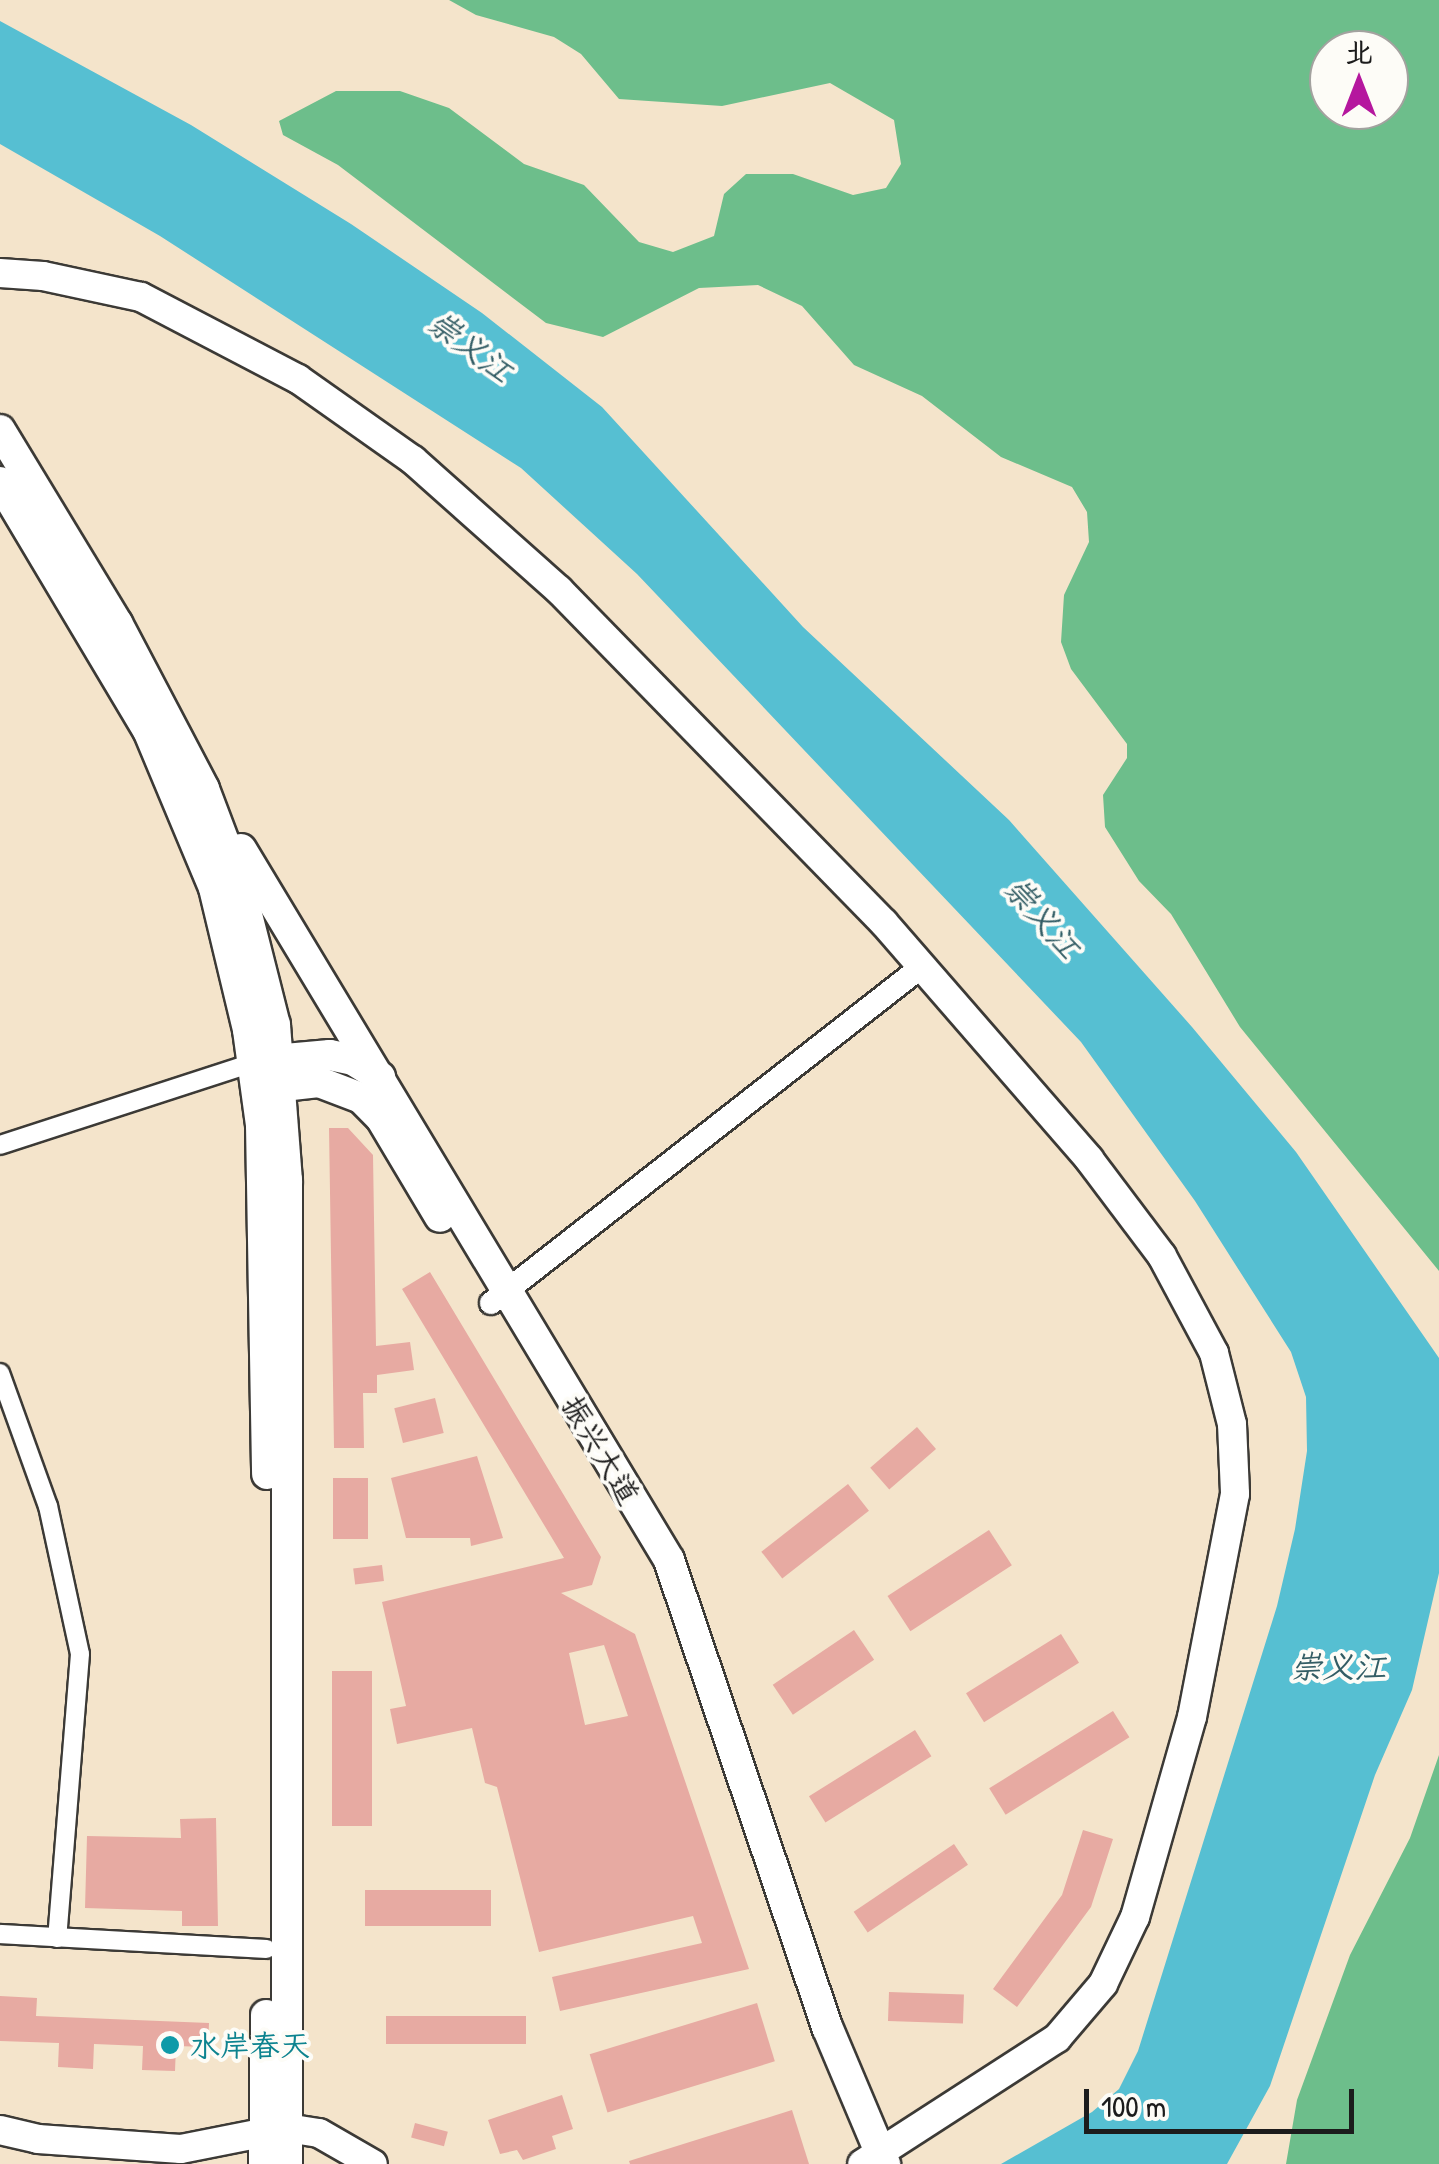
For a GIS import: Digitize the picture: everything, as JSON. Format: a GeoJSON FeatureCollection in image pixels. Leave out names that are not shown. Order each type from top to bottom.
{"type":"FeatureCollection","features":[{"type":"Feature","properties":{"kind":"main road"},"geometry":{"type":"LineString","coordinates":[[0,273],[43,276],[141,297],[298,379],[413,460],[560,590],[884,923],[1089,1159],[1162,1256],[1214,1352],[1232,1424],[1235,1494],[1192,1717],[1135,1917],[1102,1984],[1058,2038],[871,2161]]}},
{"type":"Feature","properties":{"kind":"main road"},"geometry":{"type":"LineString","coordinates":[[0,430],[117,623],[204,790],[238,879],[287,1180],[276,2149]]}},
{"type":"Feature","properties":{"kind":"main road"},"geometry":{"type":"LineString","coordinates":[[0,482],[98,638],[182,800],[214,888],[267,1074],[267,1950],[276,2149]]}},
{"type":"Feature","properties":{"kind":"main road","name":"振兴大道"},"geometry":{"type":"LineString","coordinates":[[204,790],[500,1298],[669,1560],[871,2161]]}},
{"type":"Feature","properties":{"kind":"main road"},"geometry":{"type":"LineString","coordinates":[[267,1074],[334,1084],[387,1107]]}},
{"type":"Feature","properties":{"kind":"main road"},"geometry":{"type":"LineString","coordinates":[[0,2130],[38,2139],[182,2149],[231,2144],[276,2149],[320,2132],[373,2164]]}},
{"type":"Feature","properties":{"kind":"street"},"geometry":{"type":"LineString","coordinates":[[500,1298],[920,968]]}},
{"type":"Feature","properties":{"kind":"street"},"geometry":{"type":"LineString","coordinates":[[0,1145],[267,1074]]}},
{"type":"Feature","properties":{"kind":"street"},"geometry":{"type":"LineString","coordinates":[[0,1373],[48,1506],[80,1654],[57,1938]]}},
{"type":"Feature","properties":{"kind":"street"},"geometry":{"type":"LineString","coordinates":[[0,1934],[267,1950]]}},
{"type":"Feature","properties":{"kind":"green space"},"geometry":{"type":"Polygon","coordinates":[[[449,0],[1439,0],[1439,1271],[1240,1027],[1171,914],[1139,881],[1105,827],[1103,795],[1127,758],[1127,744],[1071,669],[1061,642],[1064,595],[1089,542],[1087,512],[1072,487],[1001,457],[922,396],[854,365],[802,306],[758,285],[699,288],[603,337],[546,323],[338,165],[283,135],[279,121],[336,91],[400,91],[449,108],[524,164],[584,185],[639,242],[673,252],[714,236],[724,194],[746,174],[793,174],[853,195],[886,188],[901,164],[894,120],[830,83],[722,106],[619,99],[581,54],[554,37],[476,15],[449,0]]]}},
{"type":"Feature","properties":{"kind":"green space"},"geometry":{"type":"Polygon","coordinates":[[[1439,1755],[1439,2164],[1286,2164],[1297,2100],[1350,1955],[1410,1838],[1439,1755]]]}},
{"type":"Feature","properties":{"kind":"water","name":"崇义江"},"geometry":{"type":"Polygon","coordinates":[[[0,21],[191,125],[351,224],[482,313],[602,407],[803,627],[1009,820],[1192,1027],[1296,1152],[1439,1358],[1439,1573],[1412,1690],[1375,1775],[1270,2086],[1227,2164],[1001,2164],[1092,2112],[1119,2089],[1138,2051],[1277,1606],[1295,1529],[1307,1451],[1306,1397],[1291,1352],[1195,1201],[1081,1042],[637,574],[521,468],[160,236],[0,144],[0,21]]]}},
{"type":"Feature","properties":{"kind":"building"},"geometry":{"type":"Polygon","coordinates":[[[329,1128],[348,1128],[373,1155],[376,1346],[410,1342],[414,1370],[377,1375],[377,1393],[363,1393],[364,1448],[334,1448],[329,1128]]]}},
{"type":"Feature","properties":{"kind":"building"},"geometry":{"type":"Polygon","coordinates":[[[430,1272],[601,1557],[592,1585],[561,1593],[635,1634],[749,1969],[560,2011],[552,1977],[702,1943],[693,1916],[539,1952],[497,1787],[485,1783],[472,1728],[397,1744],[390,1709],[406,1706],[382,1602],[564,1558],[402,1289],[430,1272]],[[604,1645],[569,1653],[585,1725],[628,1716],[604,1645]]]}},
{"type":"Feature","properties":{"kind":"building"},"geometry":{"type":"Polygon","coordinates":[[[435,1398],[444,1433],[403,1443],[394,1408],[435,1398]]]}},
{"type":"Feature","properties":{"kind":"building"},"geometry":{"type":"Polygon","coordinates":[[[917,1427],[936,1449],[889,1490],[870,1468],[917,1427]]]}},
{"type":"Feature","properties":{"kind":"building"},"geometry":{"type":"Polygon","coordinates":[[[477,1456],[503,1538],[471,1546],[470,1538],[406,1538],[391,1478],[477,1456]]]}},
{"type":"Feature","properties":{"kind":"building"},"geometry":{"type":"Polygon","coordinates":[[[333,1478],[368,1478],[368,1539],[333,1539],[333,1478]]]}},
{"type":"Feature","properties":{"kind":"building"},"geometry":{"type":"Polygon","coordinates":[[[848,1484],[869,1511],[782,1579],[761,1552],[848,1484]]]}},
{"type":"Feature","properties":{"kind":"building"},"geometry":{"type":"Polygon","coordinates":[[[989,1530],[1012,1565],[910,1631],[888,1596],[989,1530]]]}},
{"type":"Feature","properties":{"kind":"building"},"geometry":{"type":"Polygon","coordinates":[[[382,1565],[384,1581],[355,1584],[353,1569],[382,1565]]]}},
{"type":"Feature","properties":{"kind":"building"},"geometry":{"type":"Polygon","coordinates":[[[854,1630],[874,1660],[793,1715],[773,1685],[854,1630]]]}},
{"type":"Feature","properties":{"kind":"building"},"geometry":{"type":"Polygon","coordinates":[[[1061,1634],[1079,1663],[984,1722],[966,1693],[1061,1634]]]}},
{"type":"Feature","properties":{"kind":"building"},"geometry":{"type":"Polygon","coordinates":[[[332,1671],[372,1671],[372,1826],[332,1826],[332,1671]]]}},
{"type":"Feature","properties":{"kind":"building"},"geometry":{"type":"Polygon","coordinates":[[[1113,1711],[1129,1737],[1006,1815],[989,1788],[1113,1711]]]}},
{"type":"Feature","properties":{"kind":"building"},"geometry":{"type":"Polygon","coordinates":[[[915,1730],[931,1756],[825,1823],[809,1796],[915,1730]]]}},
{"type":"Feature","properties":{"kind":"building"},"geometry":{"type":"Polygon","coordinates":[[[216,1818],[218,1926],[182,1926],[182,1911],[85,1908],[87,1836],[181,1838],[180,1819],[216,1818]]]}},
{"type":"Feature","properties":{"kind":"building"},"geometry":{"type":"Polygon","coordinates":[[[1083,1830],[1113,1839],[1091,1907],[1017,2007],[993,1989],[1062,1895],[1083,1830]]]}},
{"type":"Feature","properties":{"kind":"building"},"geometry":{"type":"Polygon","coordinates":[[[954,1844],[968,1865],[868,1932],[854,1912],[954,1844]]]}},
{"type":"Feature","properties":{"kind":"building"},"geometry":{"type":"Polygon","coordinates":[[[365,1890],[491,1890],[491,1926],[365,1926],[365,1890]]]}},
{"type":"Feature","properties":{"kind":"building"},"geometry":{"type":"Polygon","coordinates":[[[889,1992],[964,1995],[963,2024],[888,2021],[889,1992]]]}},
{"type":"Feature","properties":{"kind":"building"},"geometry":{"type":"Polygon","coordinates":[[[0,1996],[37,1998],[36,2016],[209,2023],[208,2047],[176,2046],[175,2071],[142,2070],[143,2046],[94,2044],[93,2069],[58,2067],[59,2043],[0,2041],[0,1996]]]}},
{"type":"Feature","properties":{"kind":"building"},"geometry":{"type":"Polygon","coordinates":[[[757,2003],[775,2061],[607,2112],[590,2054],[757,2003]]]}},
{"type":"Feature","properties":{"kind":"building"},"geometry":{"type":"Polygon","coordinates":[[[386,2016],[526,2016],[526,2044],[386,2044],[386,2016]]]}},
{"type":"Feature","properties":{"kind":"building"},"geometry":{"type":"Polygon","coordinates":[[[562,2095],[573,2129],[552,2136],[556,2149],[523,2160],[517,2150],[500,2154],[488,2120],[562,2095]]]}},
{"type":"Feature","properties":{"kind":"building"},"geometry":{"type":"Polygon","coordinates":[[[792,2110],[809,2164],[629,2161],[792,2110]]]}},
{"type":"Feature","properties":{"kind":"building"},"geometry":{"type":"Polygon","coordinates":[[[415,2123],[448,2132],[444,2146],[411,2137],[415,2123]]]}},
{"type":"Feature","properties":{"kind":"place","name":"水岸春天"},"geometry":{"type":"Point","coordinates":[170,2045]}}]}
